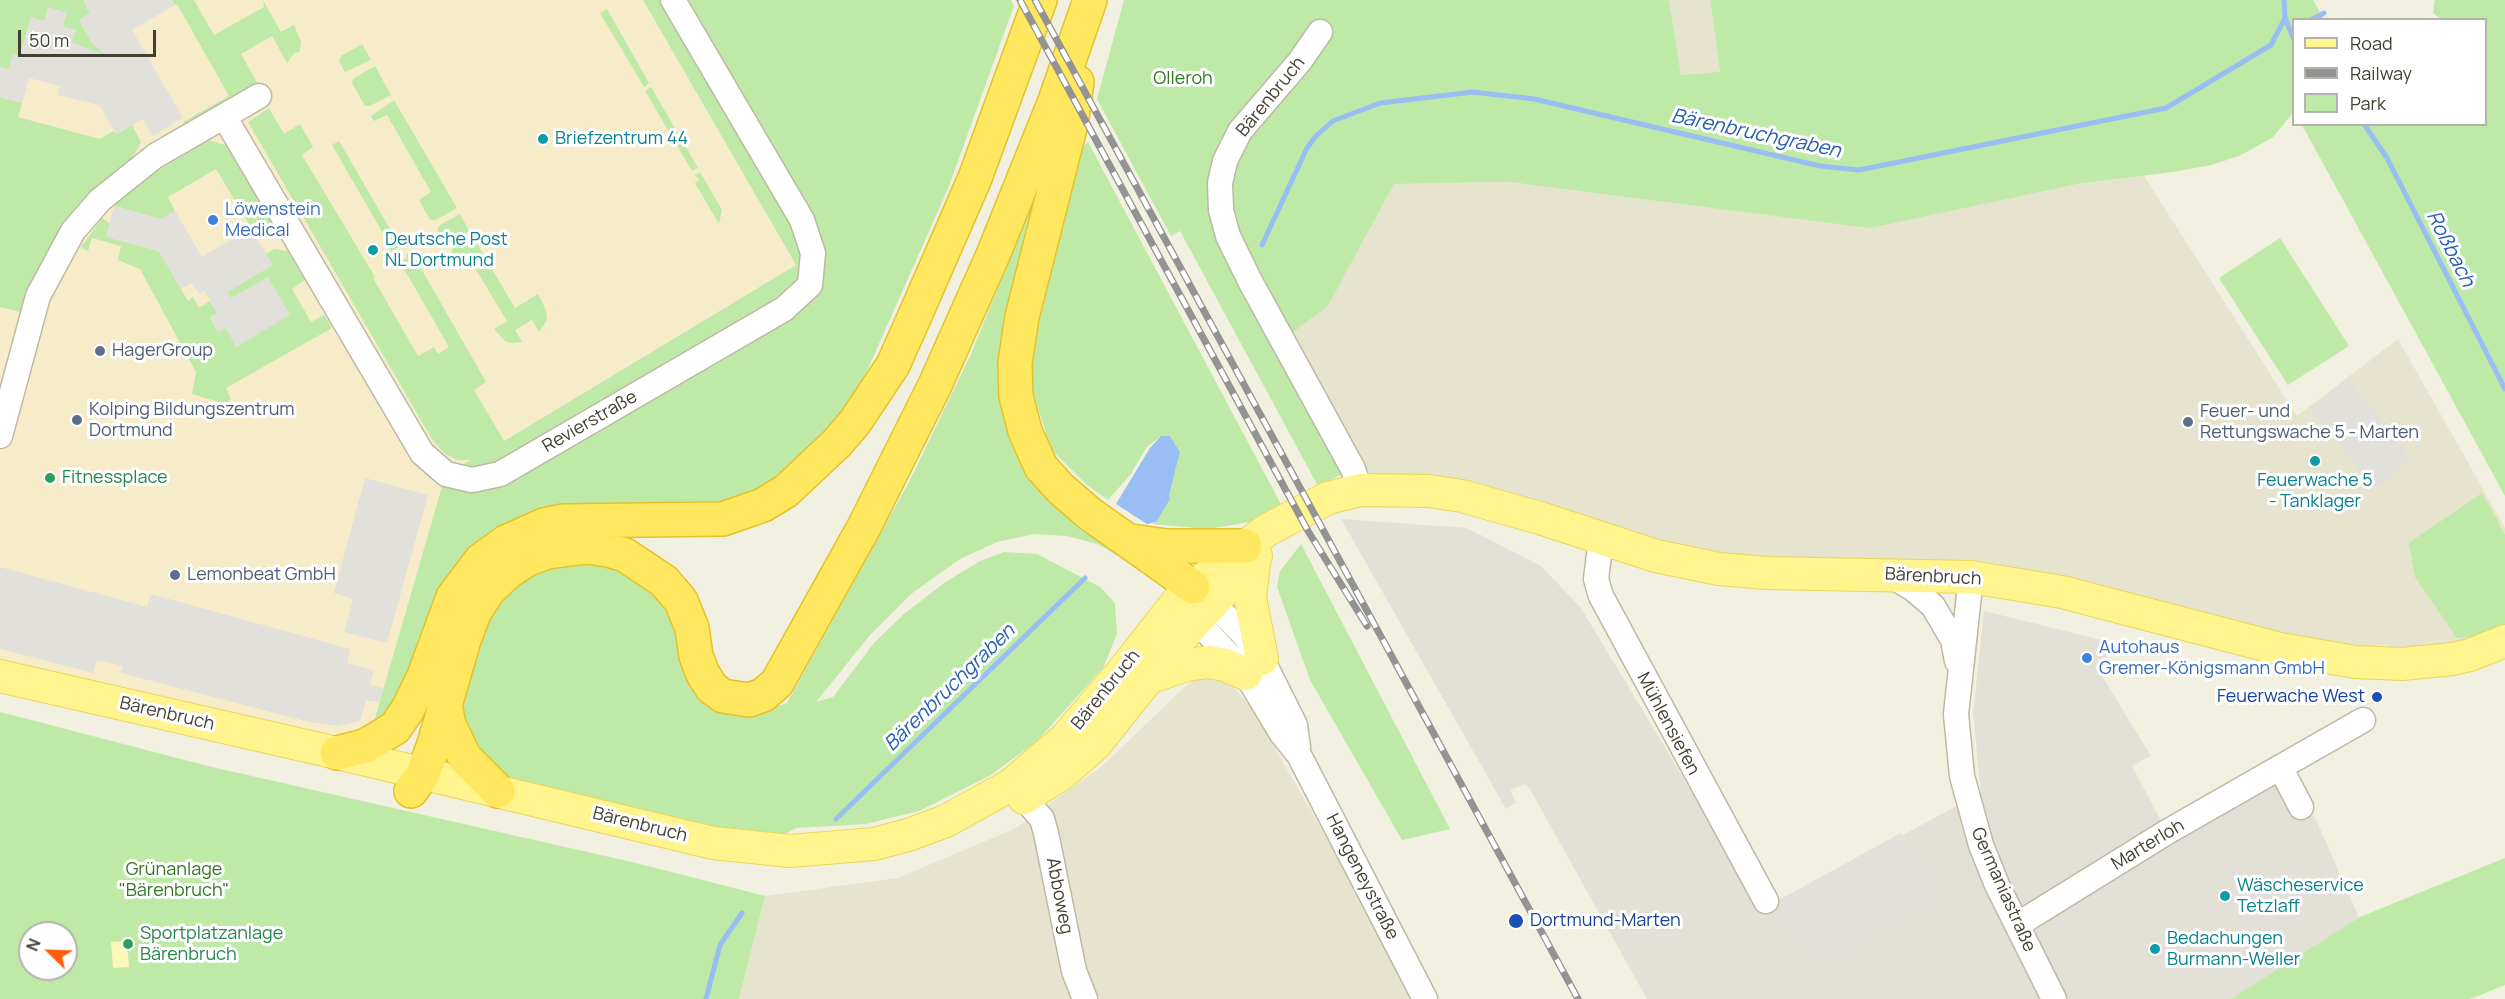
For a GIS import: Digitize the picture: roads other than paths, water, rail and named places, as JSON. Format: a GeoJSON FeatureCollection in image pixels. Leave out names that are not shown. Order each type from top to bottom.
{"type":"FeatureCollection","features":[{"type":"Feature","properties":{"kind":"highway"},"geometry":{"type":"LineString","coordinates":[[337,753],[364,746],[395,728],[408,709],[424,676],[445,616],[464,580],[481,560],[524,532],[564,521],[723,519],[763,505],[812,469],[855,422],[893,364],[975,178],[1040,0]]}},
{"type":"Feature","properties":{"kind":"highway"},"geometry":{"type":"LineString","coordinates":[[1088,7],[1071,124],[1022,317],[1015,363],[1016,396],[1025,431],[1041,467],[1061,489],[1090,514],[1130,540],[1201,603]]}},
{"type":"Feature","properties":{"kind":"highway"},"geometry":{"type":"LineString","coordinates":[[413,778],[445,705],[475,611],[489,590],[526,560],[566,548],[587,547],[625,555],[664,581],[681,602],[692,628],[696,656],[703,674],[712,688],[723,696],[749,700],[763,695],[777,683],[864,527],[935,385],[1015,200],[1055,101],[1088,7]]}},
{"type":"Feature","properties":{"kind":"highway"},"geometry":{"type":"LineString","coordinates":[[1130,540],[1166,546],[1250,551]]}},
{"type":"Feature","properties":{"kind":"highway"},"geometry":{"type":"LineString","coordinates":[[413,778],[424,676]]}},
{"type":"Feature","properties":{"kind":"highway"},"geometry":{"type":"LineString","coordinates":[[445,705],[449,725],[465,758],[498,791]]}},
{"type":"Feature","properties":{"kind":"main road","name":"Bärenbruch"},"geometry":{"type":"LineString","coordinates":[[0,676],[337,753],[413,778],[720,864],[777,869],[826,867],[884,858],[906,851],[972,826],[1024,798],[1063,773],[1095,745],[1151,676],[1201,603],[1267,530],[1281,525],[1328,498],[1360,490],[1430,491],[1462,496],[1656,556],[1730,570],[1767,573],[1971,577],[2062,591],[2304,654],[2378,664],[2419,663],[2470,655],[2505,641]]}},
{"type":"Feature","properties":{"kind":"main road"},"geometry":{"type":"LineString","coordinates":[[1151,676],[1185,665],[1209,662],[1254,667],[1250,551]]}},
{"type":"Feature","properties":{"kind":"main road","name":"Bärenbruch"},"geometry":{"type":"LineString","coordinates":[[0,696],[413,778],[498,791],[713,843],[790,852],[825,850],[874,844],[908,835],[946,821],[983,802],[1037,766],[1095,706],[1155,627],[1201,603]]}},
{"type":"Feature","properties":{"kind":"street","name":"Revierstraße"},"geometry":{"type":"LineString","coordinates":[[224,116],[422,453],[446,474],[472,480],[500,474],[784,309],[810,285],[813,254],[802,220],[673,0]]}},
{"type":"Feature","properties":{"kind":"street","name":"Bärenbruch"},"geometry":{"type":"LineString","coordinates":[[1320,32],[1300,62],[1240,131],[1225,161],[1220,183],[1221,210],[1228,236],[1250,281],[1353,469],[1360,490]]}},
{"type":"Feature","properties":{"kind":"street"},"geometry":{"type":"LineString","coordinates":[[0,436],[38,296],[73,231],[100,200],[155,156],[259,96]]}},
{"type":"Feature","properties":{"kind":"street","name":"Mühlensiefen"},"geometry":{"type":"LineString","coordinates":[[1601,538],[1596,579],[1601,596],[1766,902]]}},
{"type":"Feature","properties":{"kind":"street","name":"Germaniastraße"},"geometry":{"type":"LineString","coordinates":[[1887,574],[1912,588],[1933,606],[1953,640],[1959,669]]}},
{"type":"Feature","properties":{"kind":"street","name":"Germaniastraße"},"geometry":{"type":"LineString","coordinates":[[1971,577],[1959,669],[1956,714],[1962,776],[1980,845],[2055,999]]}},
{"type":"Feature","properties":{"kind":"street","name":"Hangeneystraße"},"geometry":{"type":"LineString","coordinates":[[1201,603],[1254,667],[1282,734],[1299,755],[1425,999]]}},
{"type":"Feature","properties":{"kind":"street","name":"Marterloh"},"geometry":{"type":"LineString","coordinates":[[2017,925],[2167,832],[2363,720]]}},
{"type":"Feature","properties":{"kind":"street"},"geometry":{"type":"LineString","coordinates":[[2280,767],[2301,807]]}},
{"type":"Feature","properties":{"kind":"street","name":"Abboweg"},"geometry":{"type":"LineString","coordinates":[[1024,798],[1042,819],[1046,833],[1080,997]]}},
{"type":"Feature","properties":{"kind":"water"},"geometry":{"type":"Polygon","coordinates":[[[1161,436],[1170,436],[1180,452],[1169,495],[1170,499],[1156,522],[1147,524],[1116,504],[1150,448],[1161,436]]]}},
{"type":"Feature","properties":{"kind":"waterway","name":"Bärenbruchgraben"},"geometry":{"type":"LineString","coordinates":[[2284,0],[2285,18],[2292,35]]}},
{"type":"Feature","properties":{"kind":"waterway"},"geometry":{"type":"LineString","coordinates":[[2315,18],[2324,13]]}},
{"type":"Feature","properties":{"kind":"waterway","name":"Bärenbruchgraben"},"geometry":{"type":"LineString","coordinates":[[1262,245],[1307,148],[1316,136],[1333,121],[1380,103],[1473,92],[1534,99],[1820,166],[1859,170],[2166,108],[2271,45],[2285,18]]}},
{"type":"Feature","properties":{"kind":"waterway","name":"Roßbach"},"geometry":{"type":"LineString","coordinates":[[2365,126],[2387,158],[2505,389]]}},
{"type":"Feature","properties":{"kind":"waterway","name":"Bärenbruchgraben"},"geometry":{"type":"LineString","coordinates":[[836,819],[1085,578]]}},
{"type":"Feature","properties":{"kind":"waterway","name":"Bärenbruchgraben"},"geometry":{"type":"LineString","coordinates":[[706,999],[720,945],[742,913]]}},
{"type":"Feature","properties":{"kind":"railway"},"geometry":{"type":"LineString","coordinates":[[1020,0],[1308,531],[1367,626]]}},
{"type":"Feature","properties":{"kind":"railway"},"geometry":{"type":"LineString","coordinates":[[1035,0],[1578,999]]}},
{"type":"Feature","properties":{"kind":"place","name":"Briefzentrum 44"},"geometry":{"type":"Point","coordinates":[543,139]}},
{"type":"Feature","properties":{"kind":"place","name":"Löwenstein Medical"},"geometry":{"type":"Point","coordinates":[213,220]}},
{"type":"Feature","properties":{"kind":"place","name":"Deutsche Post NL Dortmund"},"geometry":{"type":"Point","coordinates":[373,250]}},
{"type":"Feature","properties":{"kind":"place","name":"HagerGroup"},"geometry":{"type":"Point","coordinates":[100,351]}},
{"type":"Feature","properties":{"kind":"place","name":"Kolping Bildungszentrum Dortmund"},"geometry":{"type":"Point","coordinates":[77,420]}},
{"type":"Feature","properties":{"kind":"place","name":"Feuer- und Rettungswache 5 - Marten"},"geometry":{"type":"Point","coordinates":[2188,422]}},
{"type":"Feature","properties":{"kind":"place","name":"Feuerwache 5 - Tanklager"},"geometry":{"type":"Point","coordinates":[2315,461]}},
{"type":"Feature","properties":{"kind":"place","name":"Fitnessplace"},"geometry":{"type":"Point","coordinates":[50,478]}},
{"type":"Feature","properties":{"kind":"place","name":"Lemonbeat GmbH"},"geometry":{"type":"Point","coordinates":[175,575]}},
{"type":"Feature","properties":{"kind":"place","name":"Autohaus Gremer-Königsmann GmbH"},"geometry":{"type":"Point","coordinates":[2087,658]}},
{"type":"Feature","properties":{"kind":"place","name":"Feuerwache West"},"geometry":{"type":"Point","coordinates":[2377,697]}},
{"type":"Feature","properties":{"kind":"place","name":"Wäscheservice Tetzlaff"},"geometry":{"type":"Point","coordinates":[2225,896]}},
{"type":"Feature","properties":{"kind":"place","name":"Dortmund-Marten"},"geometry":{"type":"Point","coordinates":[1516,921]}},
{"type":"Feature","properties":{"kind":"place","name":"Sportplatzanlage Bärenbruch"},"geometry":{"type":"Point","coordinates":[128,944]}},
{"type":"Feature","properties":{"kind":"place","name":"Bedachungen Burmann-Weller"},"geometry":{"type":"Point","coordinates":[2155,949]}},
{"type":"Feature","properties":{"kind":"park label","name":"Olleroh"},"geometry":{"type":"Point","coordinates":[1183,79]}},
{"type":"Feature","properties":{"kind":"park label","name":"Grünanlage \"Bärenbruch\""},"geometry":{"type":"Point","coordinates":[174,880]}}]}
